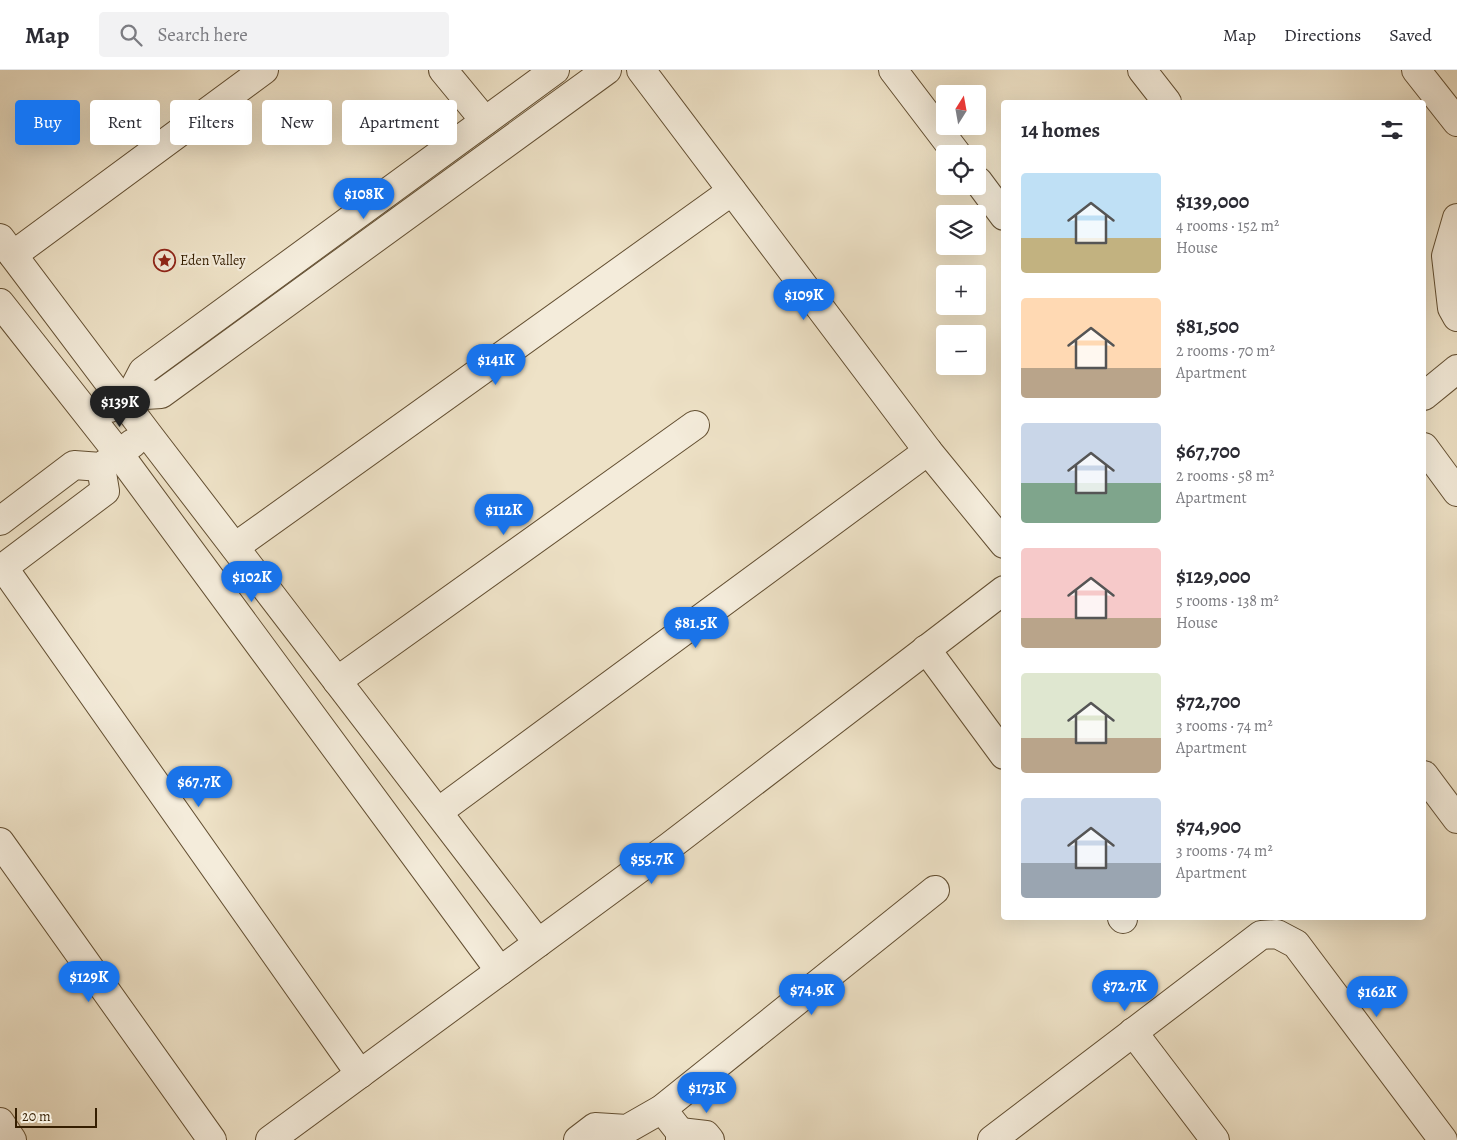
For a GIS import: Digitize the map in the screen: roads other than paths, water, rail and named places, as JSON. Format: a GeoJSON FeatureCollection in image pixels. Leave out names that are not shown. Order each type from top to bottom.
{"type":"FeatureCollection","features":[{"type":"Feature","properties":{"kind":"street"},"geometry":{"type":"LineString","coordinates":[[264,70],[7,247],[126,398],[147,433],[538,943]]}},
{"type":"Feature","properties":{"kind":"street"},"geometry":{"type":"LineString","coordinates":[[443,70],[485,121]]}},
{"type":"Feature","properties":{"kind":"street"},"geometry":{"type":"LineString","coordinates":[[93,421],[126,398],[143,370],[554,70]]}},
{"type":"Feature","properties":{"kind":"street"},"geometry":{"type":"LineString","coordinates":[[126,398],[161,394],[607,70]]}},
{"type":"Feature","properties":{"kind":"street"},"geometry":{"type":"LineString","coordinates":[[641,70],[928,451],[1001,540]]}},
{"type":"Feature","properties":{"kind":"street"},"geometry":{"type":"LineString","coordinates":[[893,70],[950,145]]}},
{"type":"Feature","properties":{"kind":"street"},"geometry":{"type":"LineString","coordinates":[[1142,70],[1165,100]]}},
{"type":"Feature","properties":{"kind":"street"},"geometry":{"type":"LineString","coordinates":[[1416,70],[1457,122]]}},
{"type":"Feature","properties":{"kind":"street"},"geometry":{"type":"LineString","coordinates":[[235,547],[732,191]]}},
{"type":"Feature","properties":{"kind":"street"},"geometry":{"type":"LineString","coordinates":[[986,192],[1001,212]]}},
{"type":"Feature","properties":{"kind":"street"},"geometry":{"type":"LineString","coordinates":[[1457,218],[1446,256],[1452,308],[1457,317]]}},
{"type":"Feature","properties":{"kind":"street"},"geometry":{"type":"LineString","coordinates":[[0,303],[93,421],[110,461],[500,971]]}},
{"type":"Feature","properties":{"kind":"street"},"geometry":{"type":"LineString","coordinates":[[1426,394],[1457,369]]}},
{"type":"Feature","properties":{"kind":"street"},"geometry":{"type":"LineString","coordinates":[[337,681],[695,426]]}},
{"type":"Feature","properties":{"kind":"street"},"geometry":{"type":"LineString","coordinates":[[0,521],[74,465],[110,461],[147,433]]}},
{"type":"Feature","properties":{"kind":"street"},"geometry":{"type":"LineString","coordinates":[[1426,450],[1457,492]]}},
{"type":"Feature","properties":{"kind":"street"},"geometry":{"type":"LineString","coordinates":[[438,812],[928,451]]}},
{"type":"Feature","properties":{"kind":"street"},"geometry":{"type":"LineString","coordinates":[[110,461],[105,491],[2,569],[360,1074]]}},
{"type":"Feature","properties":{"kind":"street"},"geometry":{"type":"LineString","coordinates":[[270,1140],[670,846],[1001,592]]}},
{"type":"Feature","properties":{"kind":"street"},"geometry":{"type":"LineString","coordinates":[[926,650],[1001,751]]}},
{"type":"Feature","properties":{"kind":"street"},"geometry":{"type":"LineString","coordinates":[[1426,778],[1457,819]]}},
{"type":"Feature","properties":{"kind":"street"},"geometry":{"type":"LineString","coordinates":[[0,842],[212,1140]]}},
{"type":"Feature","properties":{"kind":"street"},"geometry":{"type":"LineString","coordinates":[[578,1140],[595,1127],[626,1134],[662,1109],[935,890]]}},
{"type":"Feature","properties":{"kind":"street"},"geometry":{"type":"LineString","coordinates":[[998,1138],[1261,935],[1278,934],[1296,944],[1442,1140]]}},
{"type":"Feature","properties":{"kind":"street"},"geometry":{"type":"LineString","coordinates":[[1133,1032],[1215,1140]]}},
{"type":"Feature","properties":{"kind":"street"},"geometry":{"type":"LineString","coordinates":[[662,1109],[680,1136],[706,1135],[710,1140]]}},
{"type":"Feature","properties":{"kind":"street"},"geometry":{"type":"LineString","coordinates":[[0,1122],[12,1140]]}},
{"type":"Feature","properties":{"kind":"place","name":"Eden Valley"},"geometry":{"type":"Point","coordinates":[164,260]}}]}
